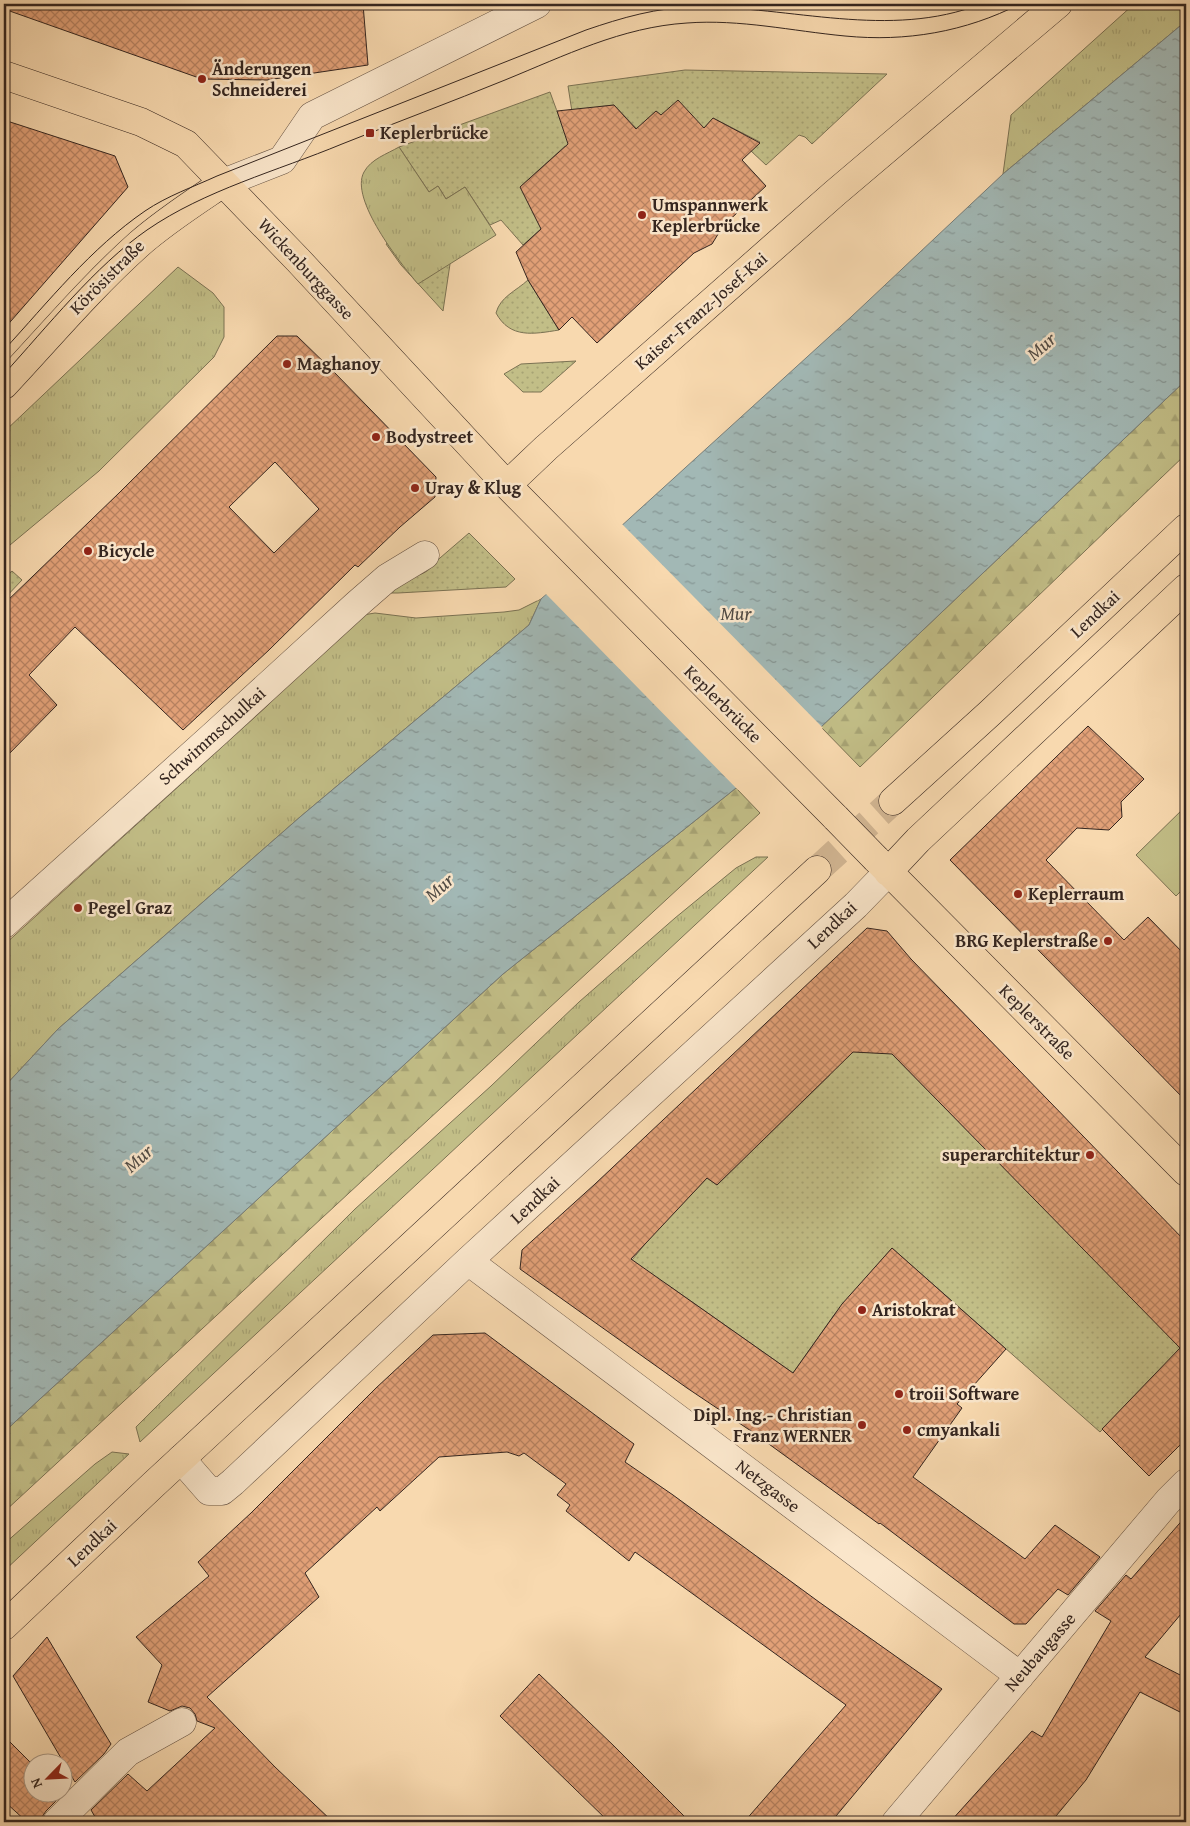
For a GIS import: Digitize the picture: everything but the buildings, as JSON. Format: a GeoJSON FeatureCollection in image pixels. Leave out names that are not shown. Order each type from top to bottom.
{"type":"FeatureCollection","features":[{"type":"Feature","properties":{"kind":"main road","name":"Kaiser-Franz-Josef-Kai"},"geometry":{"type":"LineString","coordinates":[[507,485],[567,429],[829,198],[1058,4]]}},
{"type":"Feature","properties":{"kind":"main road","name":"Wickenburggasse"},"geometry":{"type":"LineString","coordinates":[[4,75],[140,122],[186,144],[305,267],[558,538]]}},
{"type":"Feature","properties":{"kind":"main road","name":"Körösistraße"},"geometry":{"type":"LineString","coordinates":[[4,385],[90,292],[134,249],[174,217],[223,183]]}},
{"type":"Feature","properties":{"kind":"main road","name":"Lendkai"},"geometry":{"type":"LineString","coordinates":[[893,801],[1186,528]]}},
{"type":"Feature","properties":{"kind":"main road","name":"Keplerbrücke"},"geometry":{"type":"LineString","coordinates":[[558,538],[882,865]]}},
{"type":"Feature","properties":{"kind":"main road"},"geometry":{"type":"LineString","coordinates":[[882,865],[918,840],[1186,588]]}},
{"type":"Feature","properties":{"kind":"main road","name":"Keplerstraße"},"geometry":{"type":"LineString","coordinates":[[882,865],[1186,1172]]}},
{"type":"Feature","properties":{"kind":"main road","name":"Lendkai"},"geometry":{"type":"LineString","coordinates":[[4,1626],[181,1459],[817,870]]}},
{"type":"Feature","properties":{"kind":"street"},"geometry":{"type":"LineString","coordinates":[[223,183],[282,160],[312,116],[538,4]]}},
{"type":"Feature","properties":{"kind":"street","name":"Schwimmschulkai"},"geometry":{"type":"LineString","coordinates":[[4,924],[343,616],[387,578],[425,555]]}},
{"type":"Feature","properties":{"kind":"street","name":"Lendkai"},"geometry":{"type":"LineString","coordinates":[[181,1459],[209,1491],[222,1491],[233,1482],[468,1261],[856,905],[882,865]]}},
{"type":"Feature","properties":{"kind":"street","name":"Netzgasse"},"geometry":{"type":"LineString","coordinates":[[468,1261],[1020,1676]]}},
{"type":"Feature","properties":{"kind":"street","name":"Neubaugasse"},"geometry":{"type":"LineString","coordinates":[[896,1822],[1168,1501],[1186,1483]]}},
{"type":"Feature","properties":{"kind":"street"},"geometry":{"type":"LineString","coordinates":[[57,1822],[128,1752],[182,1722]]}},
{"type":"Feature","properties":{"kind":"green space"},"geometry":{"type":"Polygon","coordinates":[[[1134,4],[1186,4],[1186,21],[1003,174],[1011,115],[1134,4]]]}},
{"type":"Feature","properties":{"kind":"green space"},"geometry":{"type":"Polygon","coordinates":[[[685,70],[887,74],[812,144],[805,137],[799,135],[766,165],[751,151],[760,142],[713,118],[704,128],[661,115],[656,111],[637,129],[614,105],[598,107],[575,131],[568,86],[685,70]]]}},
{"type":"Feature","properties":{"kind":"green space"},"geometry":{"type":"Polygon","coordinates":[[[550,92],[563,125],[581,156],[565,146],[520,187],[552,219],[523,245],[501,220],[490,225],[465,187],[446,199],[438,186],[429,192],[399,147],[550,92]]]}},
{"type":"Feature","properties":{"kind":"green space"},"geometry":{"type":"Polygon","coordinates":[[[399,147],[429,192],[438,186],[446,199],[465,187],[496,235],[418,284],[379,231],[370,214],[361,184],[367,167],[380,157],[399,147]]]}},
{"type":"Feature","properties":{"kind":"green space"},"geometry":{"type":"Polygon","coordinates":[[[420,220],[450,264],[443,311],[401,265],[386,244],[420,220]]]}},
{"type":"Feature","properties":{"kind":"green space"},"geometry":{"type":"Polygon","coordinates":[[[178,267],[213,293],[224,307],[224,337],[214,357],[99,471],[4,550],[4,432],[178,267]]]}},
{"type":"Feature","properties":{"kind":"green space"},"geometry":{"type":"Polygon","coordinates":[[[528,280],[559,330],[541,333],[515,331],[508,327],[496,313],[505,298],[528,280]]]}},
{"type":"Feature","properties":{"kind":"green space"},"geometry":{"type":"Polygon","coordinates":[[[576,361],[541,392],[523,392],[504,374],[521,364],[576,361]]]}},
{"type":"Feature","properties":{"kind":"green space"},"geometry":{"type":"Polygon","coordinates":[[[1186,380],[1186,454],[860,767],[821,727],[1186,380]]]}},
{"type":"Feature","properties":{"kind":"green space"},"geometry":{"type":"Polygon","coordinates":[[[469,533],[515,579],[506,587],[389,593],[401,580],[430,569],[433,564],[469,533]]]}},
{"type":"Feature","properties":{"kind":"green space"},"geometry":{"type":"Polygon","coordinates":[[[12,571],[22,580],[4,599],[4,578],[12,571]]]}},
{"type":"Feature","properties":{"kind":"green space"},"geometry":{"type":"Polygon","coordinates":[[[541,599],[529,625],[300,817],[58,1029],[4,1087],[4,945],[267,706],[351,622],[363,615],[375,613],[416,618],[504,612],[519,610],[541,599]]]}},
{"type":"Feature","properties":{"kind":"green space"},"geometry":{"type":"Polygon","coordinates":[[[736,788],[760,813],[4,1512],[4,1432],[503,974],[736,788]]]}},
{"type":"Feature","properties":{"kind":"green space"},"geometry":{"type":"Polygon","coordinates":[[[1186,806],[1186,886],[1176,896],[1136,855],[1186,806]]]}},
{"type":"Feature","properties":{"kind":"green space"},"geometry":{"type":"Polygon","coordinates":[[[756,857],[768,857],[140,1442],[136,1427],[355,1209],[491,1086],[579,1002],[675,918],[736,868],[756,857]]]}},
{"type":"Feature","properties":{"kind":"green space"},"geometry":{"type":"Polygon","coordinates":[[[859,1033],[859,1052],[882,1053],[884,1038],[897,1059],[1181,1348],[1100,1432],[892,1248],[834,1315],[793,1373],[668,1285],[628,1265],[649,1239],[707,1178],[717,1185],[830,1075],[825,1066],[859,1033]]]}},
{"type":"Feature","properties":{"kind":"green space"},"geometry":{"type":"Polygon","coordinates":[[[112,1452],[129,1454],[4,1571],[4,1544],[95,1464],[112,1452]]]}},
{"type":"Feature","properties":{"kind":"water","name":"Mur"},"geometry":{"type":"Polygon","coordinates":[[[1186,21],[1186,380],[821,727],[736,788],[503,974],[4,1432],[4,1087],[58,1029],[300,817],[529,625],[541,599],[851,317],[1003,174],[1186,21]]]}},
{"type":"Feature","properties":{"kind":"pier"},"geometry":{"type":"Polygon","coordinates":[[[621,523],[823,728],[738,790],[546,594],[537,601],[539,597],[621,523]]]}},
{"type":"Feature","properties":{"kind":"tunnel"},"geometry":{"type":"LineString","coordinates":[[817,870],[893,801]]}},
{"type":"Feature","properties":{"kind":"tram line"},"geometry":{"type":"LineString","coordinates":[[4,350],[106,242],[145,211],[162,201],[217,176],[586,30],[640,14],[682,7],[732,8],[875,21],[911,20],[946,14],[981,4]]}},
{"type":"Feature","properties":{"kind":"tram line"},"geometry":{"type":"LineString","coordinates":[[4,374],[90,279],[128,245],[169,216],[217,192],[464,96],[571,52],[639,30],[707,22],[746,24],[845,36],[913,36],[935,33],[978,22],[1020,4]]}},
{"type":"Feature","properties":{"kind":"place","name":"Änderungen Schneiderei"},"geometry":{"type":"Point","coordinates":[202,79]}},
{"type":"Feature","properties":{"kind":"place","name":"Keplerbrücke"},"geometry":{"type":"Point","coordinates":[370,133]}},
{"type":"Feature","properties":{"kind":"place","name":"Umspannwerk Keplerbrücke"},"geometry":{"type":"Point","coordinates":[642,215]}},
{"type":"Feature","properties":{"kind":"place","name":"Maghanoy"},"geometry":{"type":"Point","coordinates":[287,364]}},
{"type":"Feature","properties":{"kind":"place","name":"Bodystreet"},"geometry":{"type":"Point","coordinates":[376,437]}},
{"type":"Feature","properties":{"kind":"place","name":"Uray & Klug"},"geometry":{"type":"Point","coordinates":[415,488]}},
{"type":"Feature","properties":{"kind":"place","name":"Bicycle"},"geometry":{"type":"Point","coordinates":[88,551]}},
{"type":"Feature","properties":{"kind":"place","name":"Keplerraum"},"geometry":{"type":"Point","coordinates":[1018,894]}},
{"type":"Feature","properties":{"kind":"place","name":"Pegel Graz"},"geometry":{"type":"Point","coordinates":[78,908]}},
{"type":"Feature","properties":{"kind":"place","name":"BRG Keplerstraße"},"geometry":{"type":"Point","coordinates":[1108,941]}},
{"type":"Feature","properties":{"kind":"place","name":"superarchitektur"},"geometry":{"type":"Point","coordinates":[1090,1155]}},
{"type":"Feature","properties":{"kind":"place","name":"Aristokrat"},"geometry":{"type":"Point","coordinates":[862,1310]}},
{"type":"Feature","properties":{"kind":"place","name":"troii Software"},"geometry":{"type":"Point","coordinates":[899,1394]}},
{"type":"Feature","properties":{"kind":"place","name":"Dipl. Ing.- Christian Franz WERNER"},"geometry":{"type":"Point","coordinates":[862,1425]}},
{"type":"Feature","properties":{"kind":"place","name":"cmyankali"},"geometry":{"type":"Point","coordinates":[907,1430]}}]}
